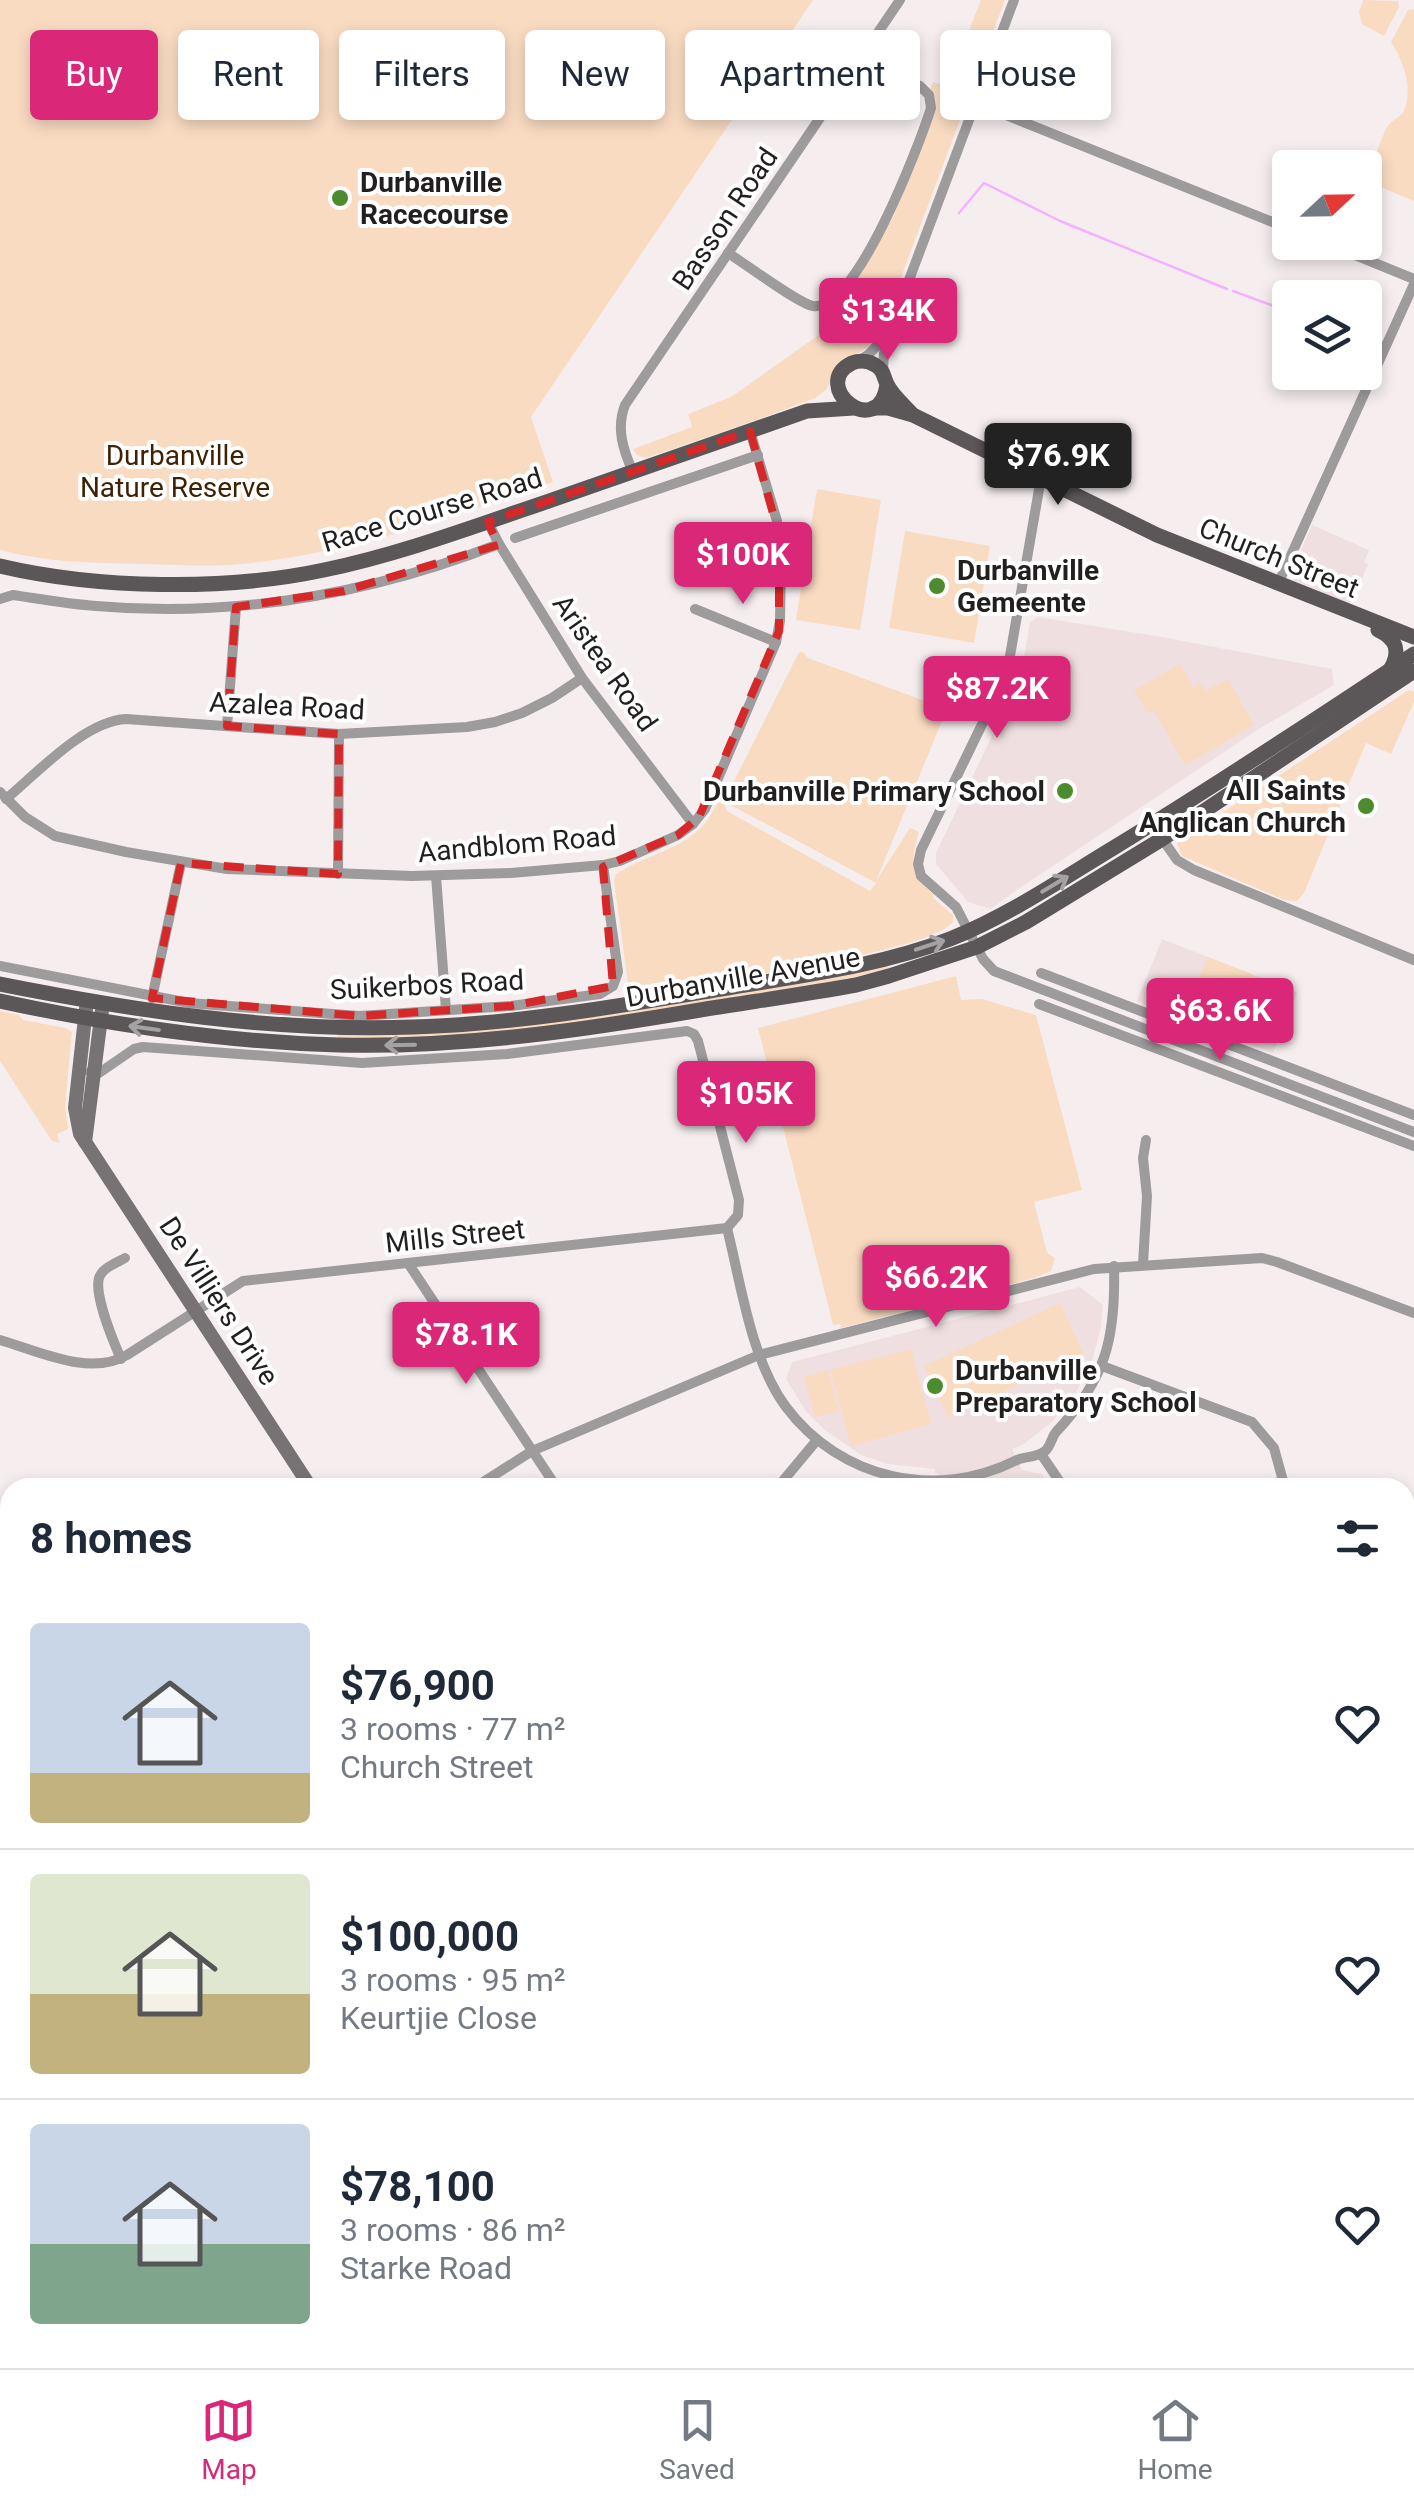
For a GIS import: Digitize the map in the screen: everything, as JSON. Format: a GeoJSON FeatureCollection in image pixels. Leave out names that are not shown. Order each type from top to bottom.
{"type":"FeatureCollection","features":[{"type":"Feature","properties":{"kind":"main road","name":"Race Course Road"},"geometry":{"type":"LineString","coordinates":[[807,411],[838,387],[844,370],[858,361]]}},
{"type":"Feature","properties":{"kind":"main road"},"geometry":{"type":"LineString","coordinates":[[858,361],[873,363],[886,379],[884,398],[872,408]]}},
{"type":"Feature","properties":{"kind":"main road","name":"Church Street"},"geometry":{"type":"LineString","coordinates":[[886,379],[912,415]]}},
{"type":"Feature","properties":{"kind":"main road"},"geometry":{"type":"LineString","coordinates":[[838,387],[844,401],[854,408]]}},
{"type":"Feature","properties":{"kind":"main road","name":"Race Course Road"},"geometry":{"type":"LineString","coordinates":[[0,566],[79,578],[208,584],[322,571],[394,553],[488,522],[807,411],[872,408]]}},
{"type":"Feature","properties":{"kind":"main road","name":"Church Street"},"geometry":{"type":"LineString","coordinates":[[872,408],[912,415],[1157,536],[1414,637]]}},
{"type":"Feature","properties":{"kind":"main road"},"geometry":{"type":"LineString","coordinates":[[1356,615],[1393,640],[1397,654],[1390,670]]}},
{"type":"Feature","properties":{"kind":"main road","name":"Durbanville Avenue"},"geometry":{"type":"LineString","coordinates":[[0,984],[221,1020],[343,1028],[416,1027],[554,1016],[862,964],[920,949],[1029,900],[1414,654]]}},
{"type":"Feature","properties":{"kind":"main road","name":"Durbanville Avenue"},"geometry":{"type":"LineString","coordinates":[[0,1001],[92,1021],[188,1034],[293,1044],[420,1044],[502,1040],[605,1026],[856,984],[977,946],[1026,922],[1162,839],[1414,671]]}},
{"type":"Feature","properties":{"kind":"street","name":"Basson Road"},"geometry":{"type":"LineString","coordinates":[[880,30],[900,0]]}},
{"type":"Feature","properties":{"kind":"street"},"geometry":{"type":"LineString","coordinates":[[1003,30],[1014,0]]}},
{"type":"Feature","properties":{"kind":"street"},"geometry":{"type":"LineString","coordinates":[[728,252],[809,306],[826,304],[840,293],[884,227],[931,108],[929,96],[920,86]]}},
{"type":"Feature","properties":{"kind":"street","name":"Basson Road"},"geometry":{"type":"LineString","coordinates":[[633,472],[620,428],[625,405],[819,120]]}},
{"type":"Feature","properties":{"kind":"street"},"geometry":{"type":"LineString","coordinates":[[886,379],[883,360],[891,330],[970,120]]}},
{"type":"Feature","properties":{"kind":"street"},"geometry":{"type":"LineString","coordinates":[[1018,120],[1272,222]]}},
{"type":"Feature","properties":{"kind":"street"},"geometry":{"type":"LineString","coordinates":[[1278,584],[1414,282],[1364,260]]}},
{"type":"Feature","properties":{"kind":"street"},"geometry":{"type":"LineString","coordinates":[[858,361],[891,330]]}},
{"type":"Feature","properties":{"kind":"street"},"geometry":{"type":"LineString","coordinates":[[693,824],[708,801],[776,642],[780,621],[781,549],[773,505],[750,431]]}},
{"type":"Feature","properties":{"kind":"street"},"geometry":{"type":"LineString","coordinates":[[515,538],[758,455]]}},
{"type":"Feature","properties":{"kind":"street"},"geometry":{"type":"LineString","coordinates":[[1041,478],[1007,674],[918,858],[922,876],[956,906],[984,962],[994,972],[1414,1132]]}},
{"type":"Feature","properties":{"kind":"street","name":"Aristea Road"},"geometry":{"type":"LineString","coordinates":[[488,522],[582,678],[693,824]]}},
{"type":"Feature","properties":{"kind":"street"},"geometry":{"type":"LineString","coordinates":[[0,600],[9,595],[110,607],[236,607],[344,591],[399,578],[499,544]]}},
{"type":"Feature","properties":{"kind":"street"},"geometry":{"type":"LineString","coordinates":[[227,726],[236,607]]}},
{"type":"Feature","properties":{"kind":"street"},"geometry":{"type":"LineString","coordinates":[[695,608],[776,642]]}},
{"type":"Feature","properties":{"kind":"street","name":"Azalea Road"},"geometry":{"type":"LineString","coordinates":[[3,796],[89,730],[110,721],[339,734],[467,727],[495,722],[537,706],[582,678]]}},
{"type":"Feature","properties":{"kind":"street"},"geometry":{"type":"LineString","coordinates":[[338,874],[339,734]]}},
{"type":"Feature","properties":{"kind":"street","name":"Aandblom Road"},"geometry":{"type":"LineString","coordinates":[[3,796],[25,818],[55,836],[227,869],[338,874],[436,876],[602,865],[628,859],[670,840],[693,824]]}},
{"type":"Feature","properties":{"kind":"street"},"geometry":{"type":"LineString","coordinates":[[1152,824],[1177,860],[1194,870],[1414,960]]}},
{"type":"Feature","properties":{"kind":"street"},"geometry":{"type":"LineString","coordinates":[[152,998],[181,862]]}},
{"type":"Feature","properties":{"kind":"street","name":"Suikerbos Road"},"geometry":{"type":"LineString","coordinates":[[0,966],[152,998],[360,1016],[511,1006],[600,994],[616,982],[618,972],[602,865]]}},
{"type":"Feature","properties":{"kind":"street"},"geometry":{"type":"LineString","coordinates":[[436,876],[446,1010]]}},
{"type":"Feature","properties":{"kind":"street"},"geometry":{"type":"LineString","coordinates":[[1040,974],[1414,1115]]}},
{"type":"Feature","properties":{"kind":"street","name":"De Villiers Drive"},"geometry":{"type":"LineString","coordinates":[[95,1001],[86,1071],[74,1108],[77,1126],[305,1478]]}},
{"type":"Feature","properties":{"kind":"street"},"geometry":{"type":"LineString","coordinates":[[1109,1016],[1112,1001]]}},
{"type":"Feature","properties":{"kind":"street"},"geometry":{"type":"LineString","coordinates":[[1039,1004],[1414,1146]]}},
{"type":"Feature","properties":{"kind":"street"},"geometry":{"type":"LineString","coordinates":[[86,1071],[100,1073],[134,1049],[144,1047],[362,1063],[507,1054],[686,1031],[694,1034],[739,1200],[738,1215],[727,1228],[768,1378],[784,1405],[817,1440],[856,1464],[894,1478]]}},
{"type":"Feature","properties":{"kind":"street"},"geometry":{"type":"LineString","coordinates":[[1143,1264],[1146,1140]]}},
{"type":"Feature","properties":{"kind":"street","name":"Mills Street"},"geometry":{"type":"LineString","coordinates":[[121,1360],[243,1281],[727,1228]]}},
{"type":"Feature","properties":{"kind":"street"},"geometry":{"type":"LineString","coordinates":[[0,1340],[85,1364],[121,1360],[105,1316],[99,1283],[108,1268],[125,1258]]}},
{"type":"Feature","properties":{"kind":"street"},"geometry":{"type":"LineString","coordinates":[[490,1478],[532,1451],[759,1356],[1114,1266],[1262,1258],[1414,1313]]}},
{"type":"Feature","properties":{"kind":"street"},"geometry":{"type":"LineString","coordinates":[[408,1263],[550,1478]]}},
{"type":"Feature","properties":{"kind":"street"},"geometry":{"type":"LineString","coordinates":[[962,1478],[995,1470],[1028,1454],[1041,1454],[1082,1404],[1102,1366],[1112,1327],[1114,1266]]}},
{"type":"Feature","properties":{"kind":"street"},"geometry":{"type":"LineString","coordinates":[[1102,1366],[1252,1422],[1274,1448],[1282,1478]]}},
{"type":"Feature","properties":{"kind":"street"},"geometry":{"type":"LineString","coordinates":[[785,1478],[817,1440]]}},
{"type":"Feature","properties":{"kind":"street"},"geometry":{"type":"LineString","coordinates":[[1041,1454],[1057,1478]]}},
{"type":"Feature","properties":{"kind":"highlighted area"},"geometry":{"type":"Polygon","coordinates":[[[750,431],[779,535],[779,631],[699,817],[678,835],[603,867],[613,986],[511,1006],[359,1016],[152,998],[181,863],[338,874],[339,734],[227,726],[236,607],[344,591],[498,545],[488,522],[750,431]]]}},
{"type":"Feature","properties":{"kind":"shaded area"},"geometry":{"type":"Polygon","coordinates":[[[1312,525],[1369,550],[1364,562],[1368,564],[1353,601],[1347,605],[1294,581],[1291,572],[1312,525]]]}},
{"type":"Feature","properties":{"kind":"shaded area","name":"Durbanville Primary School"},"geometry":{"type":"Polygon","coordinates":[[[1038,617],[1332,669],[1334,685],[1259,729],[991,909],[968,902],[936,864],[936,853],[1021,675],[1030,622],[1038,617]]]}},
{"type":"Feature","properties":{"kind":"shaded area"},"geometry":{"type":"Polygon","coordinates":[[[1162,939],[1297,992],[1273,1053],[1137,1001],[1162,939]]]}},
{"type":"Feature","properties":{"kind":"shaded area","name":"Durbanville Preparatory School"},"geometry":{"type":"Polygon","coordinates":[[[1080,1287],[1103,1305],[1092,1362],[1076,1392],[1053,1421],[1012,1449],[1022,1470],[1044,1478],[939,1478],[935,1469],[888,1464],[861,1455],[807,1413],[786,1379],[792,1362],[1080,1287]]]}},
{"type":"Feature","properties":{"kind":"green space","name":"Durbanville Racecourse"},"geometry":{"type":"Polygon","coordinates":[[[0,0],[813,0],[793,30],[685,30],[685,120],[732,120],[531,417],[553,482],[353,545],[270,561],[205,566],[102,563],[0,550],[0,0]]]}},
{"type":"Feature","properties":{"kind":"green space"},"geometry":{"type":"Polygon","coordinates":[[[981,0],[1005,0],[994,30],[969,30],[981,0]]]}},
{"type":"Feature","properties":{"kind":"green space"},"geometry":{"type":"Polygon","coordinates":[[[1363,0],[1398,1],[1399,7],[1384,36],[1362,24],[1359,12],[1363,0]]]}},
{"type":"Feature","properties":{"kind":"green space"},"geometry":{"type":"Polygon","coordinates":[[[1414,9],[1414,201],[1382,188],[1382,150],[1378,150],[1386,129],[1403,113],[1408,96],[1406,77],[1391,42],[1408,10],[1414,9]]]}},
{"type":"Feature","properties":{"kind":"green space"},"geometry":{"type":"Polygon","coordinates":[[[933,82],[940,84],[940,120],[960,120],[876,338],[847,360],[826,390],[815,398],[646,458],[637,455],[633,449],[692,427],[688,414],[731,397],[820,334],[819,311],[840,300],[893,218],[934,112],[930,89],[933,82]]]}},
{"type":"Feature","properties":{"kind":"green space"},"geometry":{"type":"Polygon","coordinates":[[[817,489],[881,500],[860,630],[796,620],[817,489]]]}},
{"type":"Feature","properties":{"kind":"green space"},"geometry":{"type":"Polygon","coordinates":[[[905,531],[990,546],[974,643],[889,628],[905,531]]]}},
{"type":"Feature","properties":{"kind":"green space"},"geometry":{"type":"Polygon","coordinates":[[[799,652],[947,709],[876,881],[910,828],[919,832],[913,859],[916,873],[933,898],[953,915],[953,922],[936,933],[863,955],[661,990],[657,987],[629,991],[615,875],[688,838],[711,815],[719,798],[724,801],[799,652]],[[724,802],[727,811],[870,891],[876,883],[724,802]]]}},
{"type":"Feature","properties":{"kind":"green space"},"geometry":{"type":"Polygon","coordinates":[[[1180,664],[1193,687],[1200,683],[1205,691],[1228,679],[1254,725],[1185,765],[1154,711],[1148,714],[1134,690],[1180,664]]]}},
{"type":"Feature","properties":{"kind":"green space"},"geometry":{"type":"Polygon","coordinates":[[[1409,690],[1414,692],[1414,702],[1391,754],[1366,743],[1304,893],[1297,901],[1284,900],[1182,856],[1177,844],[1181,835],[1193,827],[1199,828],[1409,690]]]}},
{"type":"Feature","properties":{"kind":"green space"},"geometry":{"type":"Polygon","coordinates":[[[1208,957],[1252,974],[1242,997],[1232,996],[1223,976],[1214,980],[1217,988],[1208,991],[1205,985],[1193,990],[1208,957]]]}},
{"type":"Feature","properties":{"kind":"green space"},"geometry":{"type":"Polygon","coordinates":[[[890,967],[840,980],[591,1022],[451,1037],[338,1039],[338,1034],[890,967]]]}},
{"type":"Feature","properties":{"kind":"green space"},"geometry":{"type":"Polygon","coordinates":[[[956,976],[961,1000],[982,999],[1036,1015],[1082,1190],[1034,1202],[1047,1253],[1055,1258],[1051,1271],[841,1328],[840,1324],[833,1325],[758,1028],[956,976]]]}},
{"type":"Feature","properties":{"kind":"green space"},"geometry":{"type":"Polygon","coordinates":[[[0,1011],[72,1032],[65,1107],[68,1129],[57,1134],[60,1143],[52,1141],[0,1061],[0,1011]]]}},
{"type":"Feature","properties":{"kind":"green space"},"geometry":{"type":"Polygon","coordinates":[[[1060,1303],[1084,1354],[948,1417],[924,1366],[1060,1303]]]}},
{"type":"Feature","properties":{"kind":"green space"},"geometry":{"type":"Polygon","coordinates":[[[911,1349],[931,1424],[851,1446],[830,1370],[911,1349]]]}},
{"type":"Feature","properties":{"kind":"green space"},"geometry":{"type":"Polygon","coordinates":[[[828,1370],[839,1411],[815,1417],[804,1377],[828,1370]]]}},
{"type":"Feature","properties":{"kind":"waterway"},"geometry":{"type":"LineString","coordinates":[[959,213],[984,183],[1060,221],[1227,289]]}},
{"type":"Feature","properties":{"kind":"waterway"},"geometry":{"type":"LineString","coordinates":[[1233,291],[1272,305]]}},
{"type":"Feature","properties":{"kind":"place","name":"Durbanville Racecourse"},"geometry":{"type":"Point","coordinates":[340,198]}},
{"type":"Feature","properties":{"kind":"place","name":"Durbanville Gemeente"},"geometry":{"type":"Point","coordinates":[937,586]}},
{"type":"Feature","properties":{"kind":"place","name":"Durbanville Primary School"},"geometry":{"type":"Point","coordinates":[1065,791]}},
{"type":"Feature","properties":{"kind":"place","name":"All Saints Anglican Church"},"geometry":{"type":"Point","coordinates":[1366,806]}},
{"type":"Feature","properties":{"kind":"place","name":"Durbanville Preparatory School"},"geometry":{"type":"Point","coordinates":[935,1386]}},
{"type":"Feature","properties":{"kind":"park label","name":"Durbanville Nature Reserve"},"geometry":{"type":"Point","coordinates":[175,471]}}]}
